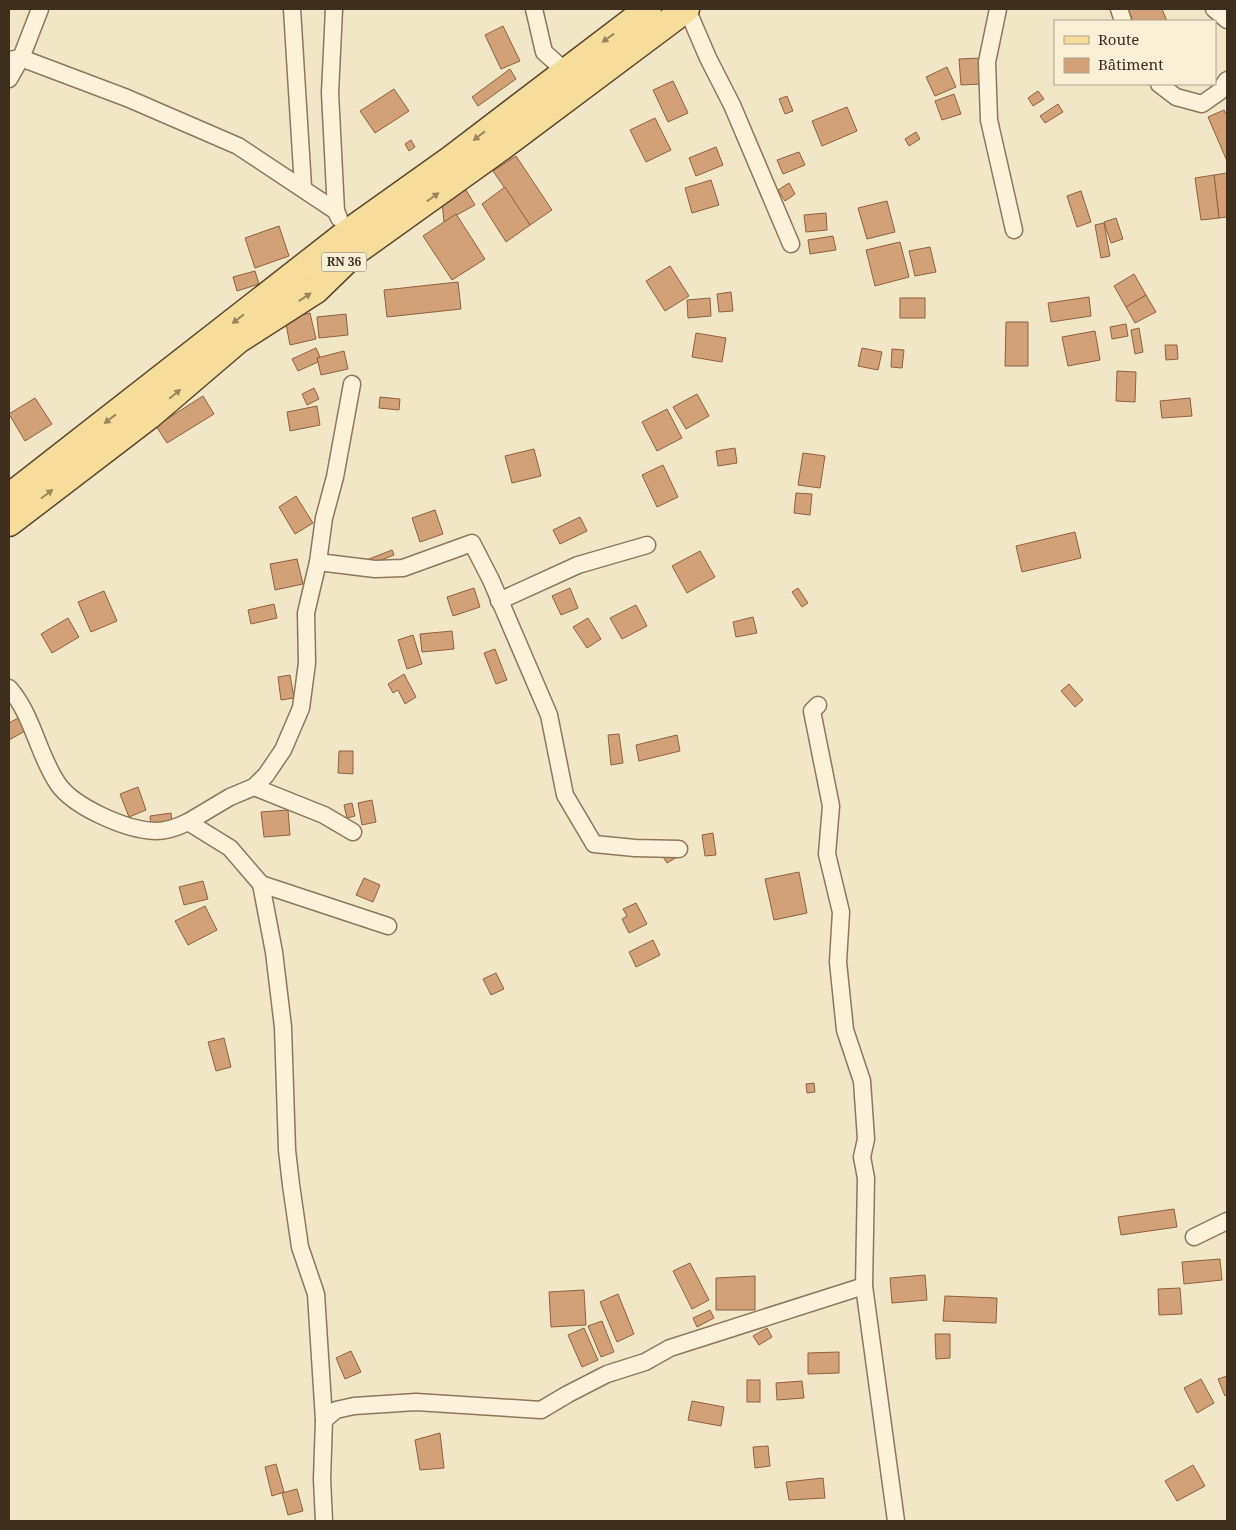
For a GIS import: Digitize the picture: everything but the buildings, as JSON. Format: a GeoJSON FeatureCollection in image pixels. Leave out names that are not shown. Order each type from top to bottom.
{"type":"FeatureCollection","features":[{"type":"Feature","properties":{"kind":"main road","name":"RN 36"},"geometry":{"type":"LineString","coordinates":[[9,497],[342,222],[451,159],[564,70],[648,9]]}},
{"type":"Feature","properties":{"kind":"main road","name":"RN 36"},"geometry":{"type":"LineString","coordinates":[[9,523],[149,416],[238,340],[316,290],[355,252],[503,146],[686,9]]}},
{"type":"Feature","properties":{"kind":"street"},"geometry":{"type":"LineString","coordinates":[[9,78],[15,59],[40,9]]}},
{"type":"Feature","properties":{"kind":"street"},"geometry":{"type":"LineString","coordinates":[[292,9],[303,187]]}},
{"type":"Feature","properties":{"kind":"street"},"geometry":{"type":"LineString","coordinates":[[334,9],[330,93],[342,222]]}},
{"type":"Feature","properties":{"kind":"street"},"geometry":{"type":"LineString","coordinates":[[534,9],[544,52],[564,70]]}},
{"type":"Feature","properties":{"kind":"street"},"geometry":{"type":"LineString","coordinates":[[686,9],[732,105],[791,244]]}},
{"type":"Feature","properties":{"kind":"street"},"geometry":{"type":"LineString","coordinates":[[998,9],[987,62],[989,120],[1014,230]]}},
{"type":"Feature","properties":{"kind":"street"},"geometry":{"type":"LineString","coordinates":[[1214,9],[1227,20]]}},
{"type":"Feature","properties":{"kind":"street"},"geometry":{"type":"LineString","coordinates":[[15,59],[127,98],[238,146],[303,187],[342,222]]}},
{"type":"Feature","properties":{"kind":"street"},"geometry":{"type":"LineString","coordinates":[[1160,85],[1176,96],[1202,104],[1219,92],[1227,80]]}},
{"type":"Feature","properties":{"kind":"street"},"geometry":{"type":"LineString","coordinates":[[9,688],[38,740],[56,782],[66,795],[133,828],[157,831],[173,829],[230,797],[254,787],[266,775],[283,750],[301,708],[307,662],[306,613],[318,562],[324,518],[337,469],[352,384]]}},
{"type":"Feature","properties":{"kind":"street"},"geometry":{"type":"LineString","coordinates":[[318,562],[362,568],[403,568],[472,543],[491,580],[549,715],[565,795],[594,844],[635,848],[679,848]]}},
{"type":"Feature","properties":{"kind":"street"},"geometry":{"type":"LineString","coordinates":[[499,601],[578,565],[647,545]]}},
{"type":"Feature","properties":{"kind":"street"},"geometry":{"type":"LineString","coordinates":[[818,705],[812,711],[832,806],[827,854],[841,912],[838,962],[844,1020],[862,1081],[866,1139],[862,1157],[866,1178],[864,1286],[896,1521]]}},
{"type":"Feature","properties":{"kind":"street"},"geometry":{"type":"LineString","coordinates":[[254,787],[324,815],[353,832]]}},
{"type":"Feature","properties":{"kind":"street"},"geometry":{"type":"LineString","coordinates":[[188,822],[230,848],[261,884],[274,952],[283,1027],[287,1150],[291,1185],[300,1247],[316,1294],[324,1420],[322,1479],[324,1521]]}},
{"type":"Feature","properties":{"kind":"street"},"geometry":{"type":"LineString","coordinates":[[261,884],[388,926]]}},
{"type":"Feature","properties":{"kind":"street"},"geometry":{"type":"LineString","coordinates":[[1194,1237],[1227,1221]]}},
{"type":"Feature","properties":{"kind":"street"},"geometry":{"type":"LineString","coordinates":[[324,1420],[336,1410],[354,1406],[416,1402],[542,1410],[568,1394],[608,1374],[645,1362],[670,1348],[864,1286]]}}]}
